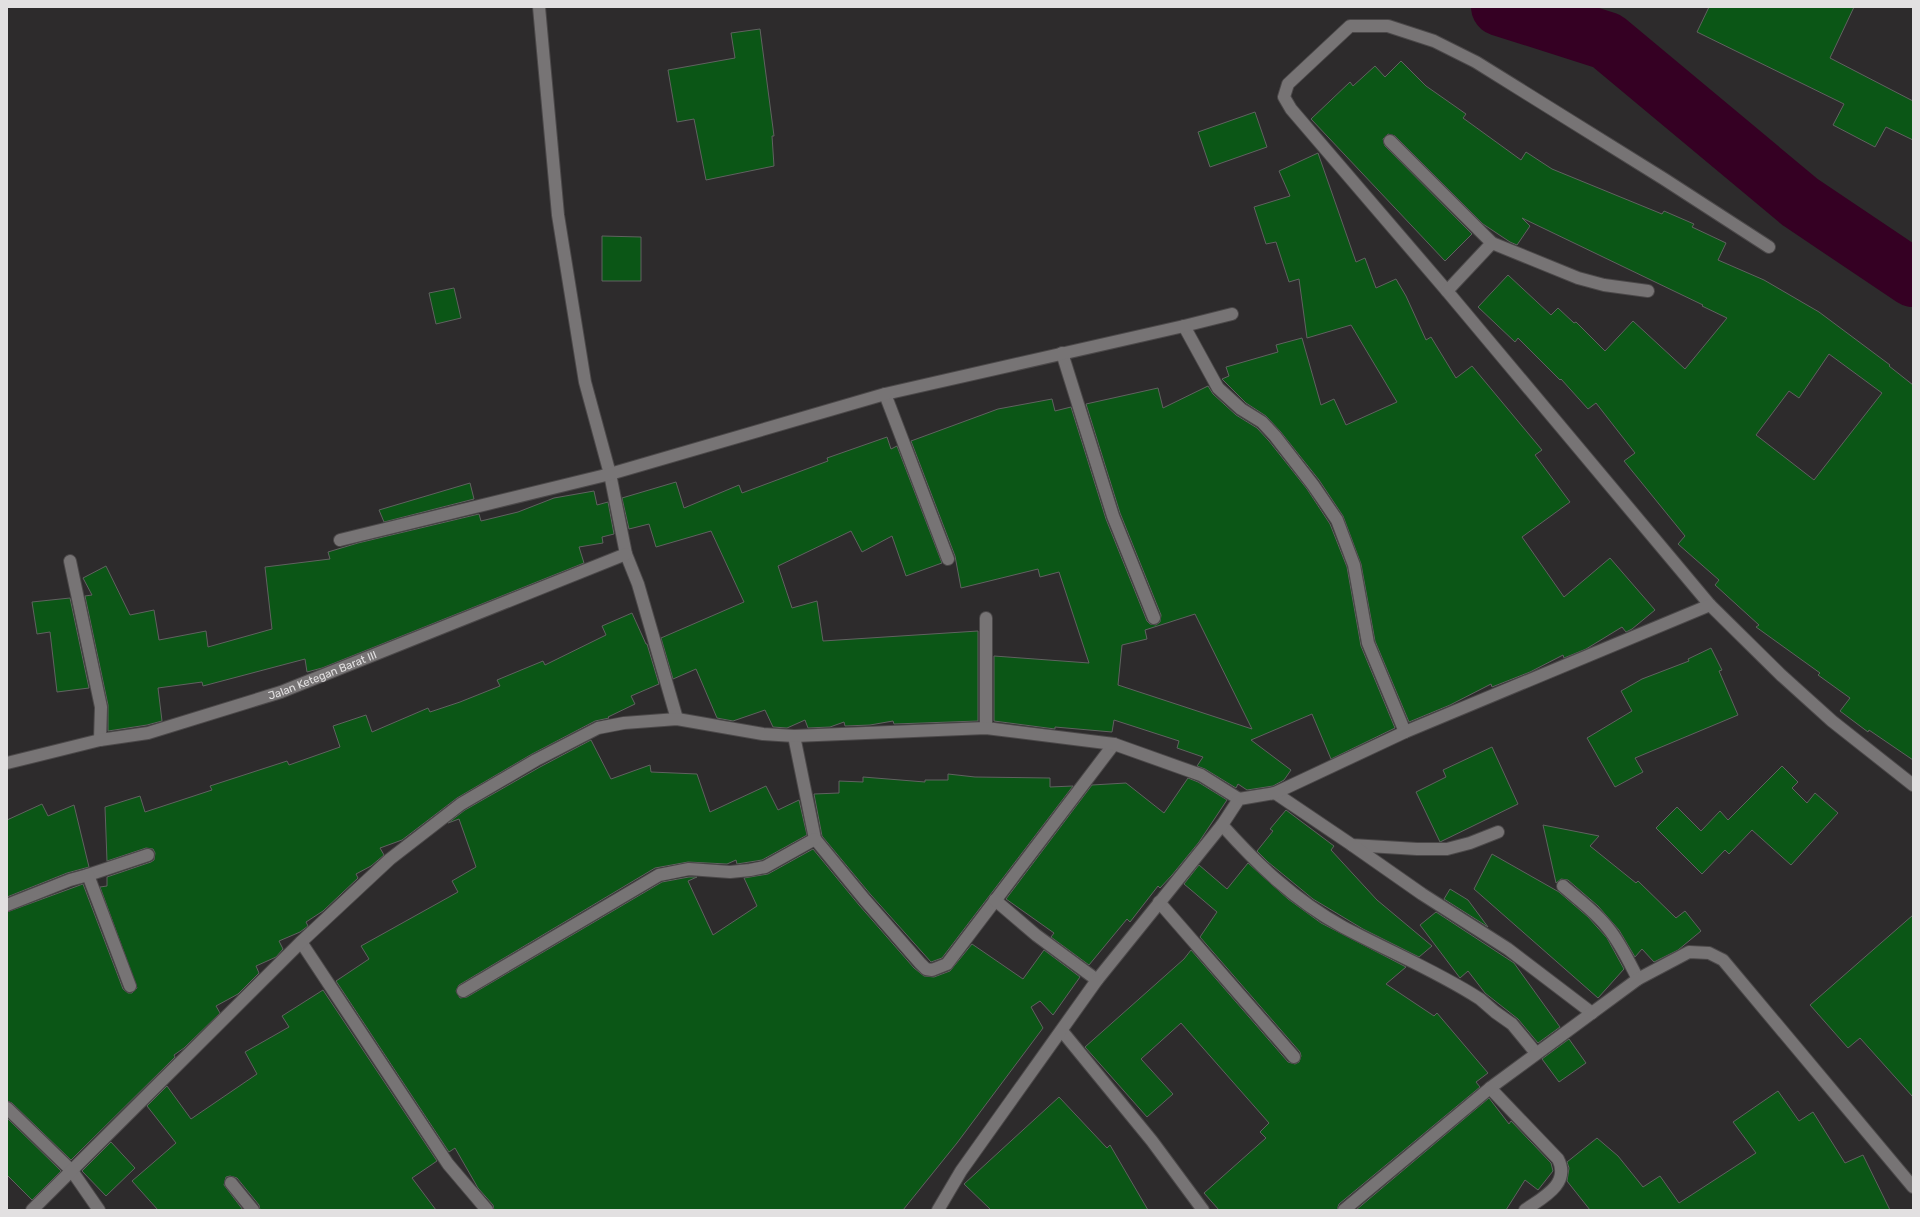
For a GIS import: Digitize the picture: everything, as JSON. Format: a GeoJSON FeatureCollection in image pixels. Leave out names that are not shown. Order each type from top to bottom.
{"type":"FeatureCollection","features":[{"type":"Feature","properties":{"kind":"street"},"geometry":{"type":"LineString","coordinates":[[540,7],[558,215],[585,382],[610,474],[627,557],[638,584],[677,719]]}},
{"type":"Feature","properties":{"kind":"street"},"geometry":{"type":"LineString","coordinates":[[1769,247],[1664,179],[1476,62],[1434,41],[1388,26],[1350,26],[1288,84],[1284,97],[1292,109],[1710,604],[1781,675],[1826,716],[1913,785]]}},
{"type":"Feature","properties":{"kind":"street"},"geometry":{"type":"LineString","coordinates":[[1390,141],[1492,243],[1578,278],[1604,285],[1648,291]]}},
{"type":"Feature","properties":{"kind":"street"},"geometry":{"type":"LineString","coordinates":[[1447,291],[1492,243]]}},
{"type":"Feature","properties":{"kind":"street"},"geometry":{"type":"LineString","coordinates":[[340,540],[610,474],[885,394],[1232,314]]}},
{"type":"Feature","properties":{"kind":"street"},"geometry":{"type":"LineString","coordinates":[[1184,326],[1218,388],[1240,409],[1262,422],[1276,436],[1313,484],[1336,520],[1354,566],[1368,643],[1405,732]]}},
{"type":"Feature","properties":{"kind":"street"},"geometry":{"type":"LineString","coordinates":[[1062,353],[1113,516],[1154,618]]}},
{"type":"Feature","properties":{"kind":"street"},"geometry":{"type":"LineString","coordinates":[[885,394],[948,559]]}},
{"type":"Feature","properties":{"kind":"street","name":"Jalan Ketegan Barat III"},"geometry":{"type":"LineString","coordinates":[[7,763],[100,740],[148,733],[281,692],[627,557]]}},
{"type":"Feature","properties":{"kind":"street"},"geometry":{"type":"LineString","coordinates":[[70,561],[99,699],[100,740]]}},
{"type":"Feature","properties":{"kind":"street"},"geometry":{"type":"LineString","coordinates":[[32,1210],[301,942],[390,859],[461,804],[529,764],[598,728],[624,723],[677,719],[763,734],[794,736],[986,728],[1114,744],[1201,775],[1239,799],[1276,793],[1328,766],[1405,732],[1710,604]]}},
{"type":"Feature","properties":{"kind":"street"},"geometry":{"type":"LineString","coordinates":[[986,618],[986,728]]}},
{"type":"Feature","properties":{"kind":"street"},"geometry":{"type":"LineString","coordinates":[[794,736],[815,839],[865,900],[926,969],[932,970],[947,964],[1114,744]]}},
{"type":"Feature","properties":{"kind":"street"},"geometry":{"type":"LineString","coordinates":[[1276,793],[1422,894],[1508,949],[1592,1012]]}},
{"type":"Feature","properties":{"kind":"street"},"geometry":{"type":"LineString","coordinates":[[938,1210],[961,1171],[1097,980],[1222,825],[1239,799]]}},
{"type":"Feature","properties":{"kind":"street"},"geometry":{"type":"LineString","coordinates":[[1222,825],[1260,866],[1303,901],[1342,926],[1480,999],[1512,1024],[1536,1053]]}},
{"type":"Feature","properties":{"kind":"street"},"geometry":{"type":"LineString","coordinates":[[1352,845],[1417,849],[1446,849],[1470,843],[1498,832]]}},
{"type":"Feature","properties":{"kind":"street"},"geometry":{"type":"LineString","coordinates":[[463,991],[659,875],[689,869],[730,872],[765,867],[815,839]]}},
{"type":"Feature","properties":{"kind":"street"},"geometry":{"type":"LineString","coordinates":[[7,906],[70,880],[148,855]]}},
{"type":"Feature","properties":{"kind":"street"},"geometry":{"type":"LineString","coordinates":[[88,875],[130,986]]}},
{"type":"Feature","properties":{"kind":"street"},"geometry":{"type":"LineString","coordinates":[[1563,886],[1595,914],[1608,928],[1620,946],[1638,979]]}},
{"type":"Feature","properties":{"kind":"street"},"geometry":{"type":"LineString","coordinates":[[995,900],[1036,935],[1097,980]]}},
{"type":"Feature","properties":{"kind":"street"},"geometry":{"type":"LineString","coordinates":[[1159,902],[1294,1057]]}},
{"type":"Feature","properties":{"kind":"street"},"geometry":{"type":"LineString","coordinates":[[301,942],[448,1164],[487,1210]]}},
{"type":"Feature","properties":{"kind":"street"},"geometry":{"type":"LineString","coordinates":[[1344,1210],[1490,1088],[1536,1053],[1638,979],[1689,952],[1709,953],[1723,960],[1913,1187]]}},
{"type":"Feature","properties":{"kind":"street"},"geometry":{"type":"LineString","coordinates":[[1062,1031],[1152,1141],[1203,1210]]}},
{"type":"Feature","properties":{"kind":"street"},"geometry":{"type":"LineString","coordinates":[[1490,1088],[1558,1159],[1561,1166],[1558,1185],[1551,1192],[1525,1210]]}},
{"type":"Feature","properties":{"kind":"street"},"geometry":{"type":"LineString","coordinates":[[7,1108],[72,1171],[99,1210]]}},
{"type":"Feature","properties":{"kind":"street"},"geometry":{"type":"LineString","coordinates":[[231,1183],[253,1210]]}},
{"type":"Feature","properties":{"kind":"building"},"geometry":{"type":"Polygon","coordinates":[[[1709,7],[1854,7],[1830,58],[1913,101],[1913,140],[1886,127],[1875,147],[1833,125],[1844,104],[1697,32],[1709,7]]]}},
{"type":"Feature","properties":{"kind":"building"},"geometry":{"type":"Polygon","coordinates":[[[760,29],[774,136],[772,136],[774,166],[706,180],[694,119],[677,122],[668,70],[735,58],[731,33],[760,29]]]}},
{"type":"Feature","properties":{"kind":"building"},"geometry":{"type":"Polygon","coordinates":[[[1401,61],[1426,86],[1466,114],[1463,118],[1521,160],[1526,152],[1552,169],[1662,214],[1664,211],[1694,224],[1692,227],[1726,243],[1718,260],[1764,280],[1819,312],[1890,365],[1889,366],[1913,385],[1913,760],[1869,730],[1868,732],[1840,711],[1850,698],[1818,675],[1820,673],[1756,627],[1759,625],[1715,585],[1719,580],[1678,544],[1685,536],[1624,461],[1635,453],[1596,403],[1588,409],[1561,379],[1560,380],[1518,338],[1515,342],[1478,307],[1508,275],[1551,315],[1558,308],[1574,323],[1576,322],[1605,351],[1633,321],[1685,369],[1727,318],[1522,218],[1530,226],[1517,245],[1510,242],[1483,224],[1395,136],[1388,134],[1383,139],[1385,146],[1472,234],[1445,261],[1311,119],[1350,82],[1353,86],[1375,66],[1385,77],[1401,61]],[[1829,354],[1799,398],[1789,391],[1756,435],[1814,480],[1882,393],[1829,354]]]}},
{"type":"Feature","properties":{"kind":"building"},"geometry":{"type":"Polygon","coordinates":[[[1255,112],[1267,147],[1210,167],[1198,132],[1255,112]]]}},
{"type":"Feature","properties":{"kind":"building"},"geometry":{"type":"Polygon","coordinates":[[[1318,153],[1356,262],[1365,258],[1376,288],[1396,279],[1406,296],[1426,340],[1431,337],[1456,378],[1472,366],[1542,450],[1535,455],[1570,502],[1522,537],[1564,597],[1610,558],[1655,610],[1632,629],[1626,632],[1622,627],[1586,649],[1564,658],[1563,655],[1530,672],[1492,687],[1491,684],[1450,705],[1409,722],[1375,641],[1361,564],[1343,516],[1319,480],[1280,431],[1266,416],[1246,403],[1222,379],[1229,376],[1226,367],[1278,352],[1276,345],[1302,338],[1321,405],[1334,399],[1346,425],[1397,402],[1351,325],[1307,338],[1299,279],[1289,282],[1276,242],[1266,244],[1254,207],[1290,196],[1279,171],[1318,153]]]}},
{"type":"Feature","properties":{"kind":"building"},"geometry":{"type":"Polygon","coordinates":[[[602,236],[641,237],[641,281],[602,281],[602,236]]]}},
{"type":"Feature","properties":{"kind":"building"},"geometry":{"type":"Polygon","coordinates":[[[454,288],[461,318],[436,324],[429,293],[454,288]]]}},
{"type":"Feature","properties":{"kind":"building"},"geometry":{"type":"Polygon","coordinates":[[[1208,386],[1213,394],[1236,415],[1257,428],[1307,489],[1330,524],[1347,567],[1361,646],[1395,728],[1331,759],[1312,714],[1251,740],[1291,770],[1284,780],[1273,786],[1247,790],[1238,784],[1236,788],[1205,769],[1197,766],[1203,757],[1177,748],[1179,741],[1114,720],[1112,732],[1055,727],[1055,729],[994,721],[994,656],[1089,663],[1059,572],[1040,577],[1038,569],[961,588],[955,556],[911,441],[998,409],[1052,399],[1055,411],[1071,407],[1106,519],[1147,621],[1150,624],[1156,625],[1160,622],[1161,615],[1120,513],[1086,404],[1158,388],[1163,408],[1208,386]],[[1195,614],[1145,630],[1147,639],[1122,645],[1118,685],[1252,729],[1195,614]]]}},
{"type":"Feature","properties":{"kind":"building"},"geometry":{"type":"Polygon","coordinates":[[[887,437],[891,449],[897,446],[942,563],[906,576],[892,536],[862,552],[851,531],[778,566],[792,608],[817,601],[823,641],[978,631],[978,721],[894,724],[893,721],[870,725],[845,726],[844,722],[830,727],[808,728],[805,720],[787,728],[773,727],[765,710],[733,721],[717,718],[696,669],[673,679],[661,638],[744,602],[711,531],[656,547],[649,524],[629,529],[622,498],[676,482],[684,508],[739,485],[742,493],[828,461],[827,458],[887,437]]]}},
{"type":"Feature","properties":{"kind":"building"},"geometry":{"type":"Polygon","coordinates":[[[470,483],[474,499],[384,522],[379,510],[470,483]]]}},
{"type":"Feature","properties":{"kind":"building"},"geometry":{"type":"Polygon","coordinates":[[[594,491],[597,505],[608,502],[614,534],[602,537],[603,543],[579,547],[584,563],[322,668],[307,672],[305,659],[203,686],[202,682],[158,688],[162,721],[147,725],[108,731],[108,705],[85,596],[92,595],[83,578],[106,566],[130,615],[154,610],[159,640],[206,631],[208,647],[272,629],[265,567],[330,559],[328,552],[358,543],[479,514],[481,521],[518,512],[554,498],[594,491]]]}},
{"type":"Feature","properties":{"kind":"building"},"geometry":{"type":"Polygon","coordinates":[[[70,598],[89,688],[57,692],[50,632],[37,634],[32,602],[70,598]]]}},
{"type":"Feature","properties":{"kind":"building"},"geometry":{"type":"Polygon","coordinates":[[[632,613],[647,644],[659,684],[631,696],[635,704],[608,717],[609,718],[595,721],[532,754],[457,798],[402,840],[380,848],[384,855],[371,866],[356,874],[358,878],[323,911],[306,922],[308,926],[300,932],[279,941],[283,949],[276,957],[256,966],[259,973],[238,994],[216,1006],[220,1013],[184,1048],[174,1055],[175,1057],[71,1160],[12,1103],[7,1101],[7,912],[83,884],[123,989],[128,993],[132,993],[137,988],[100,887],[107,886],[107,877],[151,862],[154,860],[155,853],[153,849],[146,848],[107,861],[105,807],[140,796],[145,812],[212,790],[210,786],[287,761],[289,765],[340,747],[333,726],[366,715],[372,732],[428,708],[430,712],[460,702],[500,686],[497,680],[543,661],[545,665],[606,635],[602,626],[632,613]]]}},
{"type":"Feature","properties":{"kind":"building"},"geometry":{"type":"Polygon","coordinates":[[[1711,648],[1722,670],[1719,671],[1738,715],[1635,758],[1643,772],[1615,787],[1587,738],[1632,711],[1621,691],[1642,679],[1689,661],[1688,659],[1711,648]]]}},
{"type":"Feature","properties":{"kind":"building"},"geometry":{"type":"Polygon","coordinates":[[[591,740],[611,779],[650,765],[651,772],[697,774],[710,812],[766,786],[778,810],[799,800],[807,835],[762,860],[737,864],[736,860],[727,864],[688,862],[655,868],[459,985],[456,991],[460,998],[467,997],[662,882],[697,877],[688,881],[713,935],[757,906],[744,878],[768,874],[813,849],[914,968],[924,976],[934,977],[950,971],[972,944],[1023,979],[1044,950],[1080,977],[1053,1015],[1040,1001],[1031,1007],[1043,1028],[957,1143],[903,1210],[494,1210],[493,1205],[478,1188],[455,1148],[449,1152],[336,981],[369,959],[361,946],[458,892],[452,881],[476,867],[459,819],[448,823],[465,810],[591,740]]]}},
{"type":"Feature","properties":{"kind":"building"},"geometry":{"type":"Polygon","coordinates":[[[1492,747],[1518,804],[1440,842],[1416,792],[1446,777],[1443,770],[1492,747]]]}},
{"type":"Feature","properties":{"kind":"building"},"geometry":{"type":"Polygon","coordinates":[[[1782,766],[1798,782],[1792,788],[1807,803],[1815,793],[1838,813],[1791,865],[1752,830],[1729,854],[1725,850],[1702,874],[1656,828],[1677,807],[1701,831],[1720,811],[1728,820],[1782,766]]]}},
{"type":"Feature","properties":{"kind":"building"},"geometry":{"type":"Polygon","coordinates":[[[948,774],[975,777],[1050,778],[1050,787],[1073,786],[942,958],[931,962],[871,895],[822,836],[814,794],[839,793],[839,781],[863,782],[863,777],[925,782],[925,780],[948,780],[948,774]]]}},
{"type":"Feature","properties":{"kind":"building"},"geometry":{"type":"Polygon","coordinates":[[[1188,778],[1198,782],[1227,800],[1199,842],[1172,875],[1160,888],[1158,886],[1130,922],[1127,919],[1089,965],[1051,937],[1054,933],[1006,899],[1092,785],[1126,783],[1164,813],[1188,778]]]}},
{"type":"Feature","properties":{"kind":"building"},"geometry":{"type":"Polygon","coordinates":[[[42,804],[48,816],[74,805],[89,867],[67,873],[7,897],[7,820],[42,804]]]}},
{"type":"Feature","properties":{"kind":"building"},"geometry":{"type":"Polygon","coordinates":[[[1286,810],[1334,846],[1331,850],[1377,900],[1432,946],[1419,957],[1363,929],[1313,899],[1268,862],[1257,851],[1273,831],[1270,829],[1286,810]]]}},
{"type":"Feature","properties":{"kind":"building"},"geometry":{"type":"Polygon","coordinates":[[[1543,825],[1599,836],[1590,846],[1636,883],[1638,881],[1676,918],[1685,911],[1701,931],[1678,950],[1654,962],[1642,949],[1635,957],[1619,930],[1598,906],[1568,880],[1561,879],[1556,883],[1543,825]]]}},
{"type":"Feature","properties":{"kind":"building"},"geometry":{"type":"Polygon","coordinates":[[[1492,854],[1559,892],[1588,917],[1607,938],[1624,969],[1598,998],[1474,889],[1492,854]]]}},
{"type":"Feature","properties":{"kind":"building"},"geometry":{"type":"Polygon","coordinates":[[[1248,863],[1288,899],[1321,923],[1406,967],[1386,984],[1434,1016],[1437,1013],[1488,1073],[1476,1082],[1480,1087],[1339,1204],[1337,1210],[1219,1210],[1204,1193],[1266,1138],[1260,1132],[1269,1123],[1181,1023],[1141,1059],[1173,1094],[1147,1117],[1085,1047],[1184,959],[1191,950],[1288,1062],[1295,1064],[1299,1062],[1301,1056],[1300,1052],[1200,937],[1217,912],[1184,884],[1199,865],[1227,889],[1248,863]]]}},
{"type":"Feature","properties":{"kind":"building"},"geometry":{"type":"Polygon","coordinates":[[[1450,889],[1468,900],[1488,927],[1444,899],[1450,889]]]}},
{"type":"Feature","properties":{"kind":"building"},"geometry":{"type":"Polygon","coordinates":[[[1436,912],[1514,963],[1560,1027],[1538,1043],[1518,1019],[1485,993],[1468,971],[1460,978],[1420,925],[1436,912]]]}},
{"type":"Feature","properties":{"kind":"building"},"geometry":{"type":"Polygon","coordinates":[[[1913,915],[1913,1097],[1860,1038],[1848,1048],[1810,1005],[1913,915]]]}},
{"type":"Feature","properties":{"kind":"building"},"geometry":{"type":"Polygon","coordinates":[[[323,990],[437,1161],[412,1178],[436,1210],[260,1210],[259,1205],[237,1178],[230,1176],[226,1177],[224,1185],[243,1210],[158,1210],[132,1181],[176,1143],[147,1106],[167,1086],[191,1119],[257,1074],[245,1052],[289,1027],[282,1016],[323,990]]]}},
{"type":"Feature","properties":{"kind":"building"},"geometry":{"type":"Polygon","coordinates":[[[1569,1039],[1586,1063],[1559,1082],[1542,1059],[1569,1039]]]}},
{"type":"Feature","properties":{"kind":"building"},"geometry":{"type":"Polygon","coordinates":[[[1778,1091],[1799,1121],[1813,1112],[1845,1163],[1863,1155],[1890,1210],[1590,1210],[1567,1181],[1569,1168],[1567,1162],[1597,1138],[1618,1156],[1643,1187],[1660,1176],[1679,1203],[1756,1153],[1733,1122],[1778,1091]]]}},
{"type":"Feature","properties":{"kind":"building"},"geometry":{"type":"Polygon","coordinates":[[[1059,1097],[1107,1148],[1110,1145],[1148,1210],[991,1210],[964,1184],[1059,1097]]]}},
{"type":"Feature","properties":{"kind":"building"},"geometry":{"type":"Polygon","coordinates":[[[1489,1098],[1509,1124],[1511,1121],[1551,1163],[1553,1171],[1538,1190],[1525,1180],[1506,1210],[1356,1210],[1489,1098]]]}},
{"type":"Feature","properties":{"kind":"building"},"geometry":{"type":"Polygon","coordinates":[[[7,1118],[61,1171],[32,1200],[7,1175],[7,1118]]]}},
{"type":"Feature","properties":{"kind":"building"},"geometry":{"type":"Polygon","coordinates":[[[111,1142],[135,1168],[106,1196],[82,1171],[111,1142]]]}},
{"type":"Feature","properties":{"kind":"waterway"},"geometry":{"type":"LineString","coordinates":[[1500,7],[1607,41],[1800,202],[1913,278]]}}]}
